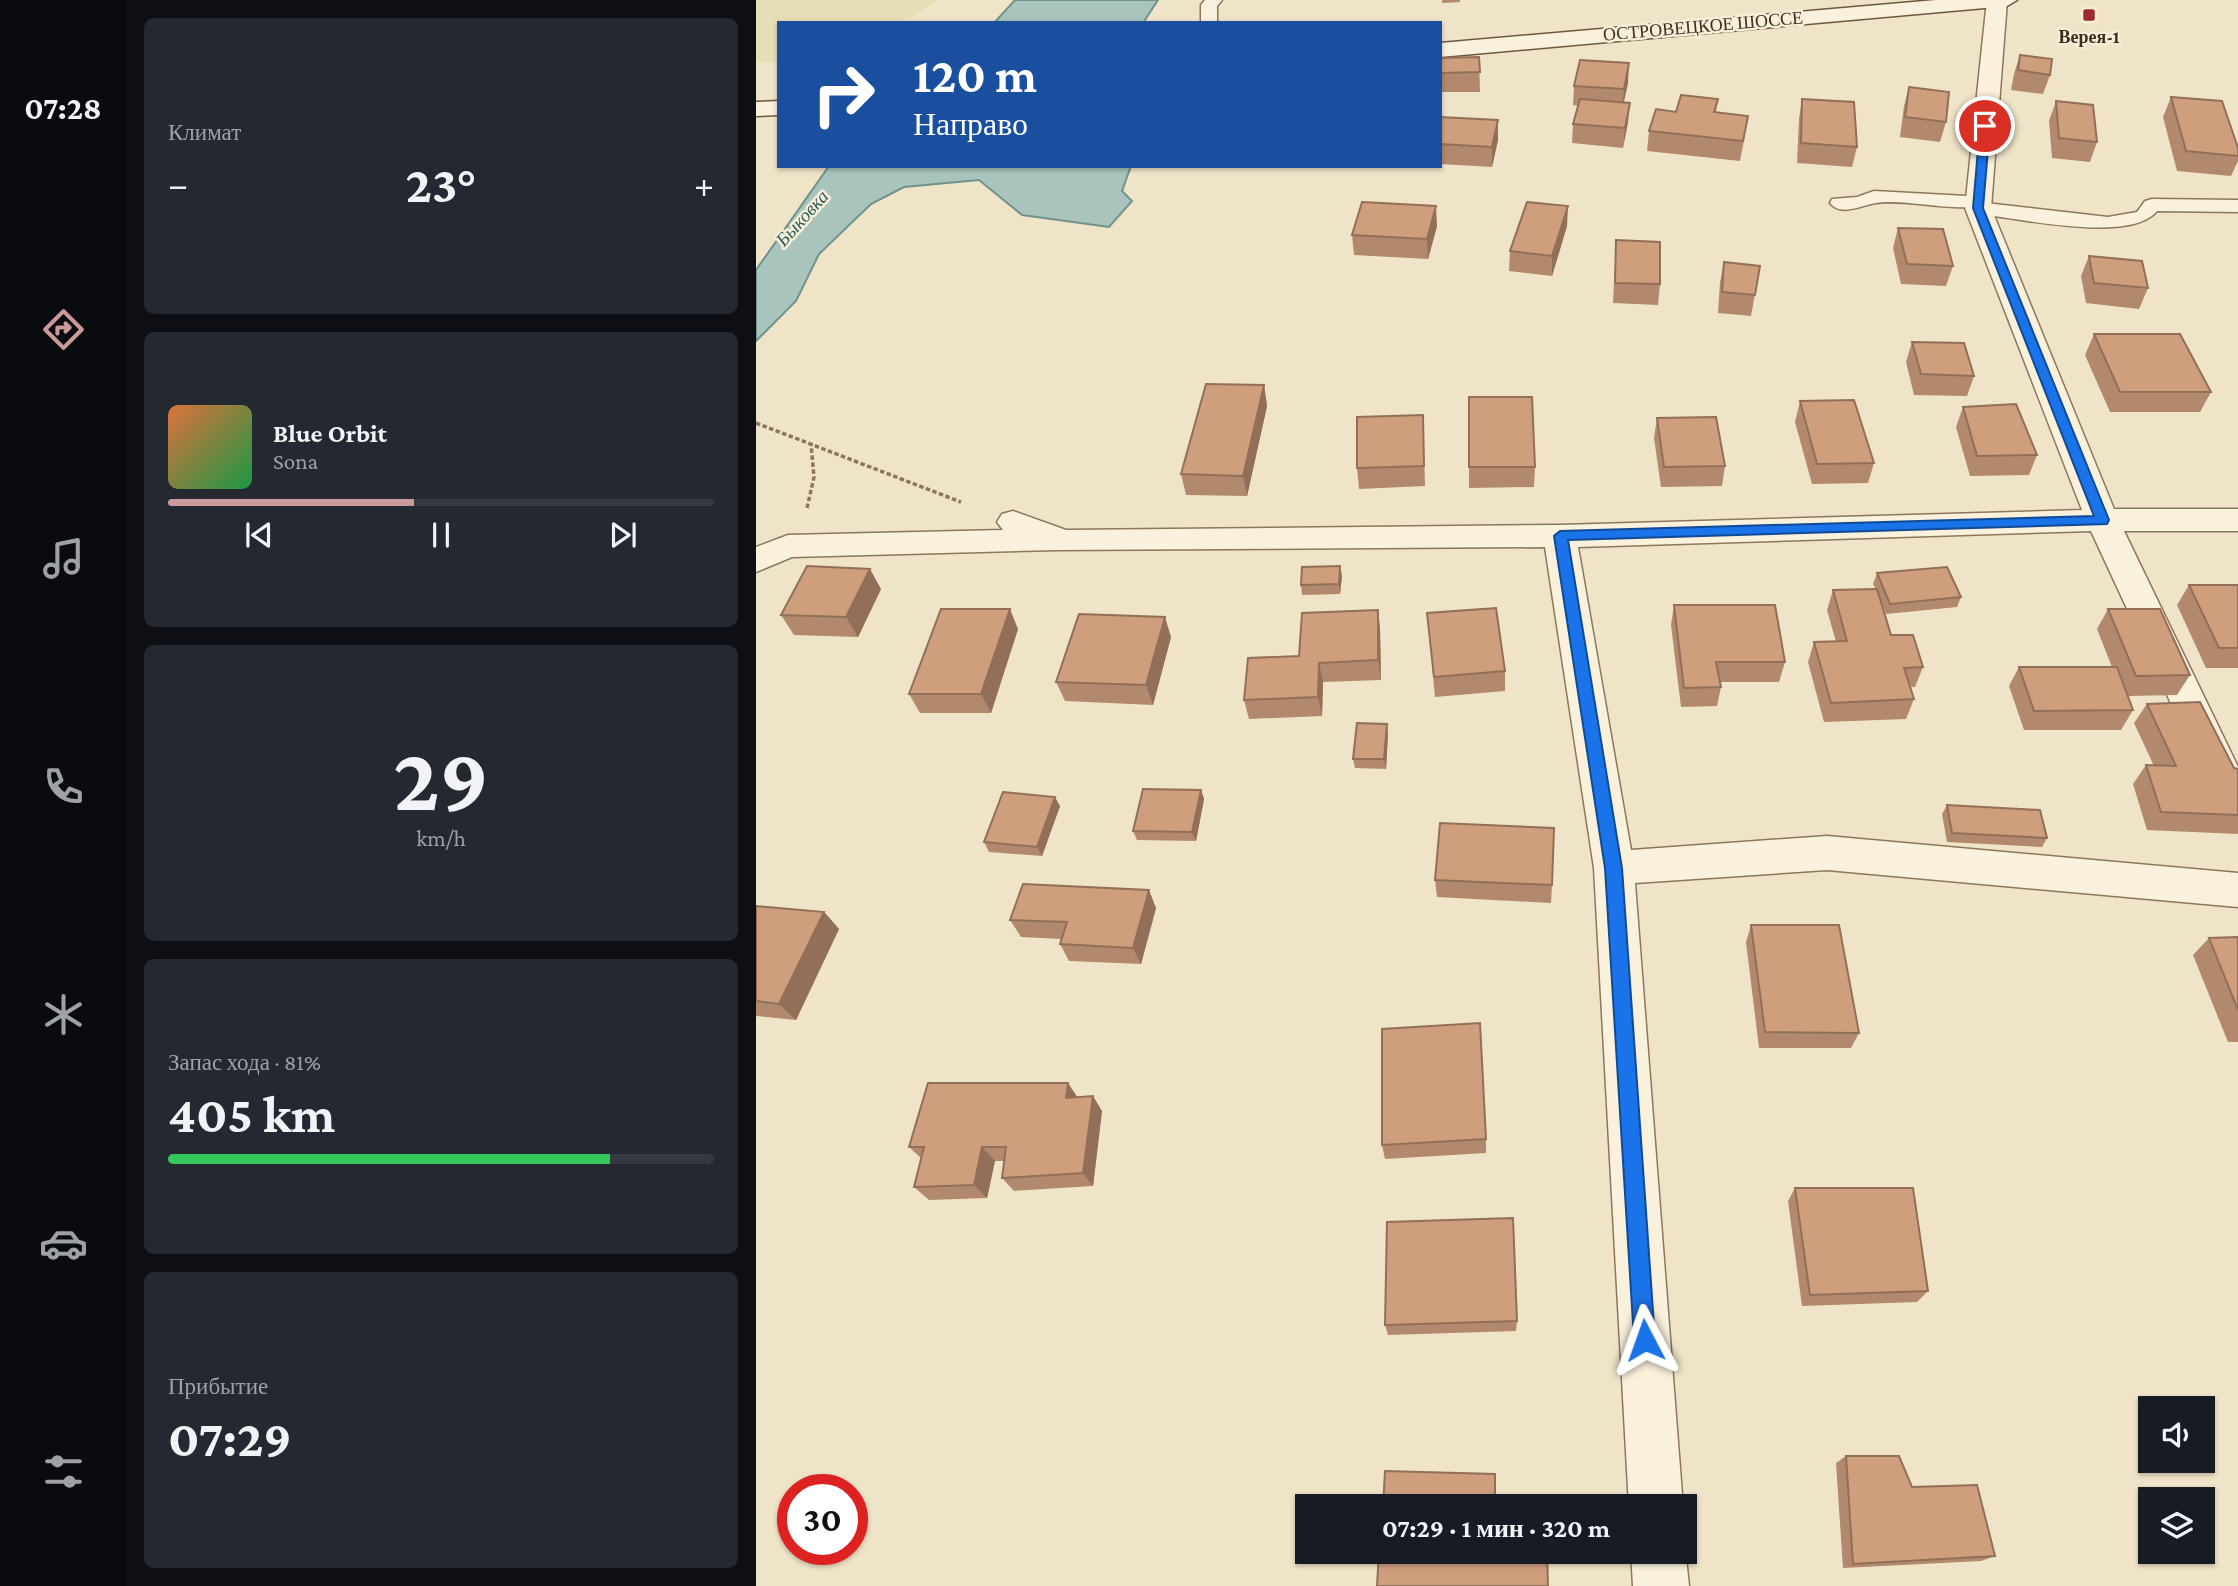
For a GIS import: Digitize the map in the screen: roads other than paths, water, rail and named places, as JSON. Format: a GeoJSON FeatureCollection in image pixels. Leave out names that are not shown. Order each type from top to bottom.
{"type":"FeatureCollection","features":[{"type":"Feature","properties":{"kind":"street","name":"ОСТРОВЕЦКОЕ ШОССЕ"},"geometry":{"type":"LineString","coordinates":[[1442,50],[2007,0]]}},
{"type":"Feature","properties":{"kind":"street"},"geometry":{"type":"LineString","coordinates":[[1997,1],[1978,205],[2102,520],[2238,807]]}},
{"type":"Feature","properties":{"kind":"street"},"geometry":{"type":"LineString","coordinates":[[756,109],[777,108]]}},
{"type":"Feature","properties":{"kind":"street"},"geometry":{"type":"LineString","coordinates":[[756,560],[788,546],[1560,536],[2102,520],[2238,520]]}},
{"type":"Feature","properties":{"kind":"street"},"geometry":{"type":"LineString","coordinates":[[1013,522],[1063,541]]}},
{"type":"Feature","properties":{"kind":"street"},"geometry":{"type":"LineString","coordinates":[[1560,536],[1614,868],[1655,1494]]}},
{"type":"Feature","properties":{"kind":"street"},"geometry":{"type":"LineString","coordinates":[[1614,868],[1826,852],[2238,890]]}},
{"type":"Feature","properties":{"kind":"street"},"geometry":{"type":"LineString","coordinates":[[1660,1564],[1661,1586]]}},
{"type":"Feature","properties":{"kind":"lane"},"geometry":{"type":"LineString","coordinates":[[1209,21],[1209,5],[1214,0]]}},
{"type":"Feature","properties":{"kind":"lane"},"geometry":{"type":"LineString","coordinates":[[1839,202],[1859,203],[1874,197],[1978,205],[2108,223],[2143,216],[2152,205],[2238,206]]}},
{"type":"Feature","properties":{"kind":"water"},"geometry":{"type":"Polygon","coordinates":[[[1015,0],[1158,0],[1144,21],[996,21],[1015,0]]]}},
{"type":"Feature","properties":{"kind":"water","name":"Быковка"},"geometry":{"type":"Polygon","coordinates":[[[828,168],[1130,168],[1122,191],[1132,201],[1109,227],[1022,215],[979,180],[904,187],[871,204],[819,254],[796,301],[756,341],[756,270],[828,168]]]}},
{"type":"Feature","properties":{"kind":"place","name":"Верея-1"},"geometry":{"type":"Point","coordinates":[2089,15]}}]}
